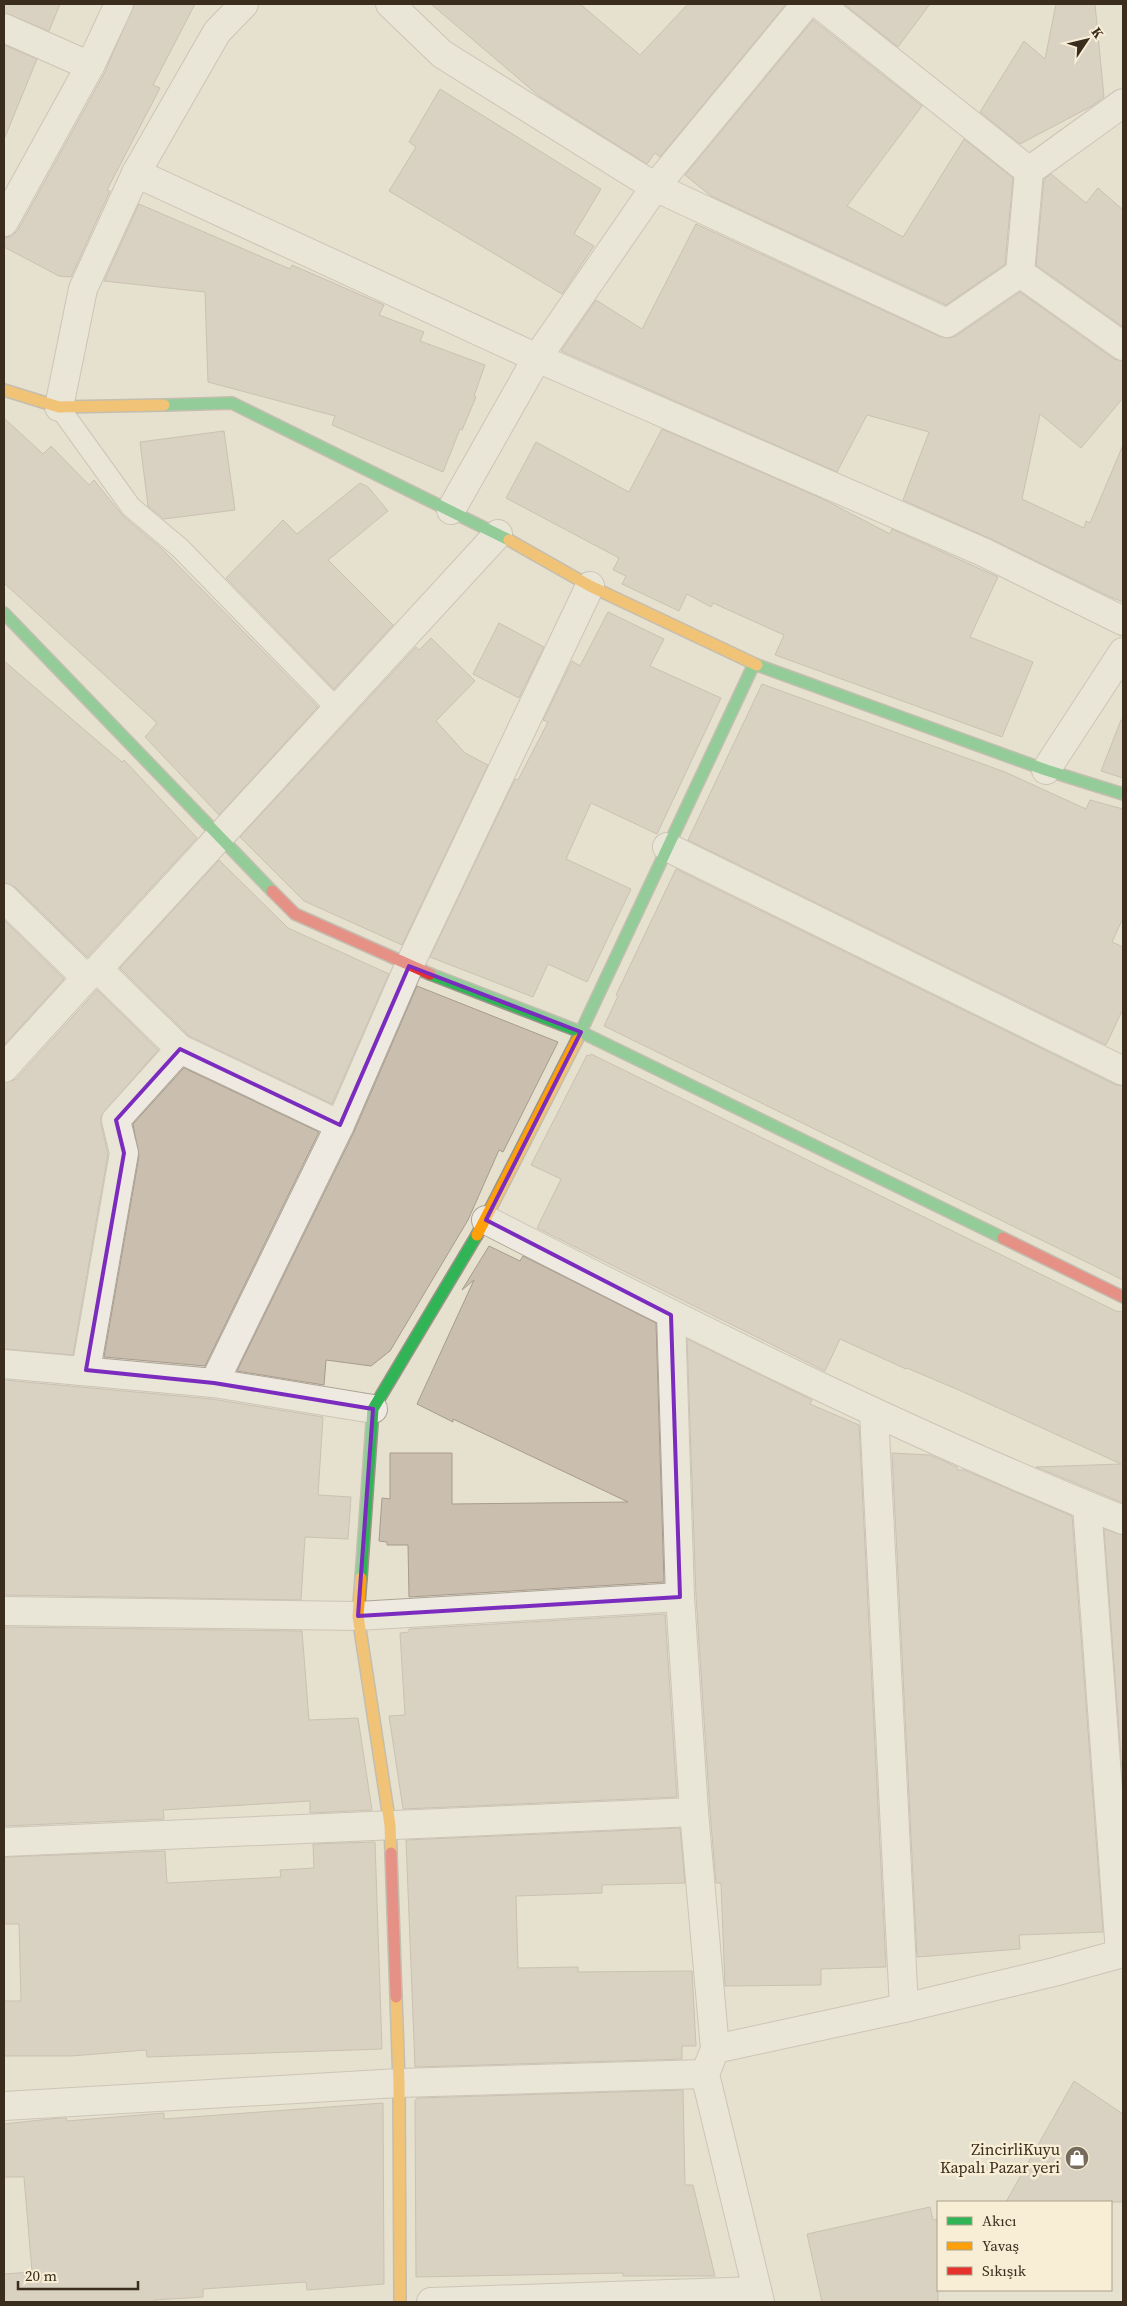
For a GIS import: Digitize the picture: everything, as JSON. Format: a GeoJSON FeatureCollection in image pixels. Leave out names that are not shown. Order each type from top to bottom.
{"type":"FeatureCollection","features":[{"type":"Feature","properties":{"kind":"street"},"geometry":{"type":"LineString","coordinates":[[4,222],[90,66],[119,4]]}},
{"type":"Feature","properties":{"kind":"street"},"geometry":{"type":"LineString","coordinates":[[59,407],[83,289],[136,173],[217,32],[244,4]]}},
{"type":"Feature","properties":{"kind":"street"},"geometry":{"type":"LineString","coordinates":[[390,4],[442,54],[655,187],[948,323],[1020,273]]}},
{"type":"Feature","properties":{"kind":"street"},"geometry":{"type":"LineString","coordinates":[[450,510],[537,358],[655,187],[806,4]]}},
{"type":"Feature","properties":{"kind":"street"},"geometry":{"type":"LineString","coordinates":[[819,4],[1029,171]]}},
{"type":"Feature","properties":{"kind":"street"},"geometry":{"type":"LineString","coordinates":[[4,28],[90,66]]}},
{"type":"Feature","properties":{"kind":"street"},"geometry":{"type":"LineString","coordinates":[[1020,273],[1029,171],[1123,103]]}},
{"type":"Feature","properties":{"kind":"street"},"geometry":{"type":"LineString","coordinates":[[136,173],[537,358],[983,552],[1123,621]]}},
{"type":"Feature","properties":{"kind":"street"},"geometry":{"type":"LineString","coordinates":[[1020,273],[1123,346]]}},
{"type":"Feature","properties":{"kind":"street"},"geometry":{"type":"LineString","coordinates":[[4,390],[59,407],[232,403],[498,534],[590,586],[754,664],[1046,770],[1123,794]]}},
{"type":"Feature","properties":{"kind":"street"},"geometry":{"type":"LineString","coordinates":[[4,1068],[219,838],[498,534]]}},
{"type":"Feature","properties":{"kind":"street"},"geometry":{"type":"LineString","coordinates":[[214,1383],[340,1125],[409,966],[590,586]]}},
{"type":"Feature","properties":{"kind":"street"},"geometry":{"type":"LineString","coordinates":[[4,612],[219,838],[295,914],[409,966],[581,1032],[1123,1297]]}},
{"type":"Feature","properties":{"kind":"street"},"geometry":{"type":"LineString","coordinates":[[1046,770],[1123,652]]}},
{"type":"Feature","properties":{"kind":"street"},"geometry":{"type":"LineString","coordinates":[[400,2302],[399,2083],[390,1825],[358,1616],[373,1409],[486,1220],[581,1032],[754,664]]}},
{"type":"Feature","properties":{"kind":"street"},"geometry":{"type":"LineString","coordinates":[[667,847],[1123,1071]]}},
{"type":"Feature","properties":{"kind":"street"},"geometry":{"type":"LineString","coordinates":[[4,898],[180,1049],[340,1125]]}},
{"type":"Feature","properties":{"kind":"street"},"geometry":{"type":"LineString","coordinates":[[86,1370],[124,1153],[116,1120],[180,1049]]}},
{"type":"Feature","properties":{"kind":"street"},"geometry":{"type":"LineString","coordinates":[[486,1220],[671,1315],[874,1414],[1123,1520]]}},
{"type":"Feature","properties":{"kind":"street"},"geometry":{"type":"LineString","coordinates":[[431,2302],[759,2297],[710,2062],[680,1598],[671,1315]]}},
{"type":"Feature","properties":{"kind":"street"},"geometry":{"type":"LineString","coordinates":[[4,1364],[214,1383],[373,1409]]}},
{"type":"Feature","properties":{"kind":"street"},"geometry":{"type":"LineString","coordinates":[[874,1414],[904,2008]]}},
{"type":"Feature","properties":{"kind":"street"},"geometry":{"type":"LineString","coordinates":[[4,2106],[399,2083],[710,2062],[904,2008],[1054,1972],[1122,1953],[1087,1506]]}},
{"type":"Feature","properties":{"kind":"street"},"geometry":{"type":"LineString","coordinates":[[4,1612],[358,1616],[680,1598]]}},
{"type":"Feature","properties":{"kind":"street"},"geometry":{"type":"LineString","coordinates":[[4,1842],[694,1812]]}},
{"type":"Feature","properties":{"kind":"lane"},"geometry":{"type":"LineString","coordinates":[[59,407],[130,507],[180,548],[337,709]]}},
{"type":"Feature","properties":{"kind":"highlighted area"},"geometry":{"type":"Polygon","coordinates":[[[409,966],[581,1032],[486,1220],[671,1315],[680,1597],[358,1616],[373,1409],[214,1383],[86,1370],[124,1153],[116,1120],[180,1049],[340,1125],[409,966]]]}},
{"type":"Feature","properties":{"kind":"building"},"geometry":{"type":"Polygon","coordinates":[[[4,4],[60,4],[49,31],[4,13],[4,4]]]}},
{"type":"Feature","properties":{"kind":"building"},"geometry":{"type":"Polygon","coordinates":[[[134,4],[195,4],[153,85],[160,88],[107,190],[110,191],[71,277],[59,276],[4,247],[4,238],[12,236],[18,230],[104,74],[134,4]]]}},
{"type":"Feature","properties":{"kind":"building"},"geometry":{"type":"Polygon","coordinates":[[[431,4],[580,4],[640,55],[688,4],[786,4],[660,157],[655,153],[647,164],[539,96],[431,4]]]}},
{"type":"Feature","properties":{"kind":"building"},"geometry":{"type":"Polygon","coordinates":[[[844,4],[930,4],[898,47],[844,4]]]}},
{"type":"Feature","properties":{"kind":"building"},"geometry":{"type":"Polygon","coordinates":[[[1056,4],[1095,4],[1104,97],[1092,106],[1020,144],[980,112],[1024,41],[1045,59],[1056,4]]]}},
{"type":"Feature","properties":{"kind":"building"},"geometry":{"type":"Polygon","coordinates":[[[813,20],[922,106],[847,206],[903,237],[964,139],[1013,178],[1005,264],[946,305],[711,196],[685,175],[813,20]]]}},
{"type":"Feature","properties":{"kind":"building"},"geometry":{"type":"Polygon","coordinates":[[[4,45],[37,59],[5,137],[4,137],[4,45]]]}},
{"type":"Feature","properties":{"kind":"building"},"geometry":{"type":"Polygon","coordinates":[[[440,89],[601,189],[574,234],[594,246],[562,294],[389,191],[416,147],[409,142],[440,89]]]}},
{"type":"Feature","properties":{"kind":"building"},"geometry":{"type":"Polygon","coordinates":[[[1051,174],[1086,203],[1098,188],[1123,210],[1123,327],[1036,265],[1044,179],[1051,174]]]}},
{"type":"Feature","properties":{"kind":"building"},"geometry":{"type":"Polygon","coordinates":[[[139,204],[290,269],[292,265],[384,305],[379,315],[424,332],[420,341],[485,365],[474,396],[476,397],[462,430],[460,429],[443,472],[332,425],[335,416],[208,382],[205,292],[104,281],[139,204]]]}},
{"type":"Feature","properties":{"kind":"building"},"geometry":{"type":"Polygon","coordinates":[[[696,224],[941,337],[949,338],[956,336],[1020,292],[1114,359],[1123,361],[1123,398],[1081,448],[1040,414],[1022,499],[1084,528],[1086,521],[1090,523],[1123,445],[1123,602],[989,538],[903,500],[929,432],[867,415],[837,472],[561,351],[596,300],[642,329],[696,224]]]}},
{"type":"Feature","properties":{"kind":"building"},"geometry":{"type":"Polygon","coordinates":[[[4,418],[43,454],[51,446],[89,485],[94,480],[123,516],[162,549],[318,707],[219,815],[145,737],[157,723],[4,583],[4,418]]]}},
{"type":"Feature","properties":{"kind":"building"},"geometry":{"type":"Polygon","coordinates":[[[662,429],[823,499],[890,534],[892,529],[998,577],[970,637],[1033,662],[1002,737],[775,655],[784,635],[713,603],[711,607],[687,594],[679,611],[622,584],[626,576],[613,570],[619,558],[506,498],[536,442],[629,492],[662,429]]]}},
{"type":"Feature","properties":{"kind":"building"},"geometry":{"type":"Polygon","coordinates":[[[224,431],[235,510],[164,519],[148,506],[140,442],[224,431]]]}},
{"type":"Feature","properties":{"kind":"building"},"geometry":{"type":"Polygon","coordinates":[[[360,483],[368,487],[388,511],[328,560],[393,625],[334,689],[226,578],[283,520],[297,534],[360,483]]]}},
{"type":"Feature","properties":{"kind":"building"},"geometry":{"type":"Polygon","coordinates":[[[608,612],[664,639],[650,666],[721,698],[657,834],[591,803],[566,859],[631,889],[587,982],[548,964],[533,997],[430,957],[515,779],[518,780],[548,722],[543,720],[572,661],[580,666],[608,612]]]}},
{"type":"Feature","properties":{"kind":"building"},"geometry":{"type":"Polygon","coordinates":[[[499,623],[544,647],[519,698],[473,674],[499,623]]]}},
{"type":"Feature","properties":{"kind":"building"},"geometry":{"type":"Polygon","coordinates":[[[431,638],[475,681],[436,721],[465,753],[488,765],[402,945],[304,901],[240,837],[416,647],[419,650],[431,638]]]}},
{"type":"Feature","properties":{"kind":"building"},"geometry":{"type":"Polygon","coordinates":[[[4,661],[122,762],[124,760],[197,838],[87,957],[15,887],[4,883],[4,661]]]}},
{"type":"Feature","properties":{"kind":"building"},"geometry":{"type":"Polygon","coordinates":[[[762,684],[1005,772],[1086,809],[1090,800],[1123,809],[1123,918],[1112,942],[1123,947],[1123,1009],[1106,1045],[688,840],[762,684]]]}},
{"type":"Feature","properties":{"kind":"building"},"geometry":{"type":"Polygon","coordinates":[[[1121,720],[1123,720],[1123,778],[1101,771],[1121,720]]]}},
{"type":"Feature","properties":{"kind":"building"},"geometry":{"type":"Polygon","coordinates":[[[219,860],[288,928],[389,974],[332,1104],[189,1036],[120,968],[219,860]]]}},
{"type":"Feature","properties":{"kind":"building"},"geometry":{"type":"Polygon","coordinates":[[[676,869],[1116,1085],[1123,1086],[1123,1280],[604,1026],[618,996],[616,995],[676,869]]]}},
{"type":"Feature","properties":{"kind":"building"},"geometry":{"type":"Polygon","coordinates":[[[4,920],[64,979],[4,1045],[4,920]]]}},
{"type":"Feature","properties":{"kind":"building"},"geometry":{"type":"Polygon","coordinates":[[[417,986],[558,1042],[503,1152],[499,1150],[468,1220],[390,1351],[371,1366],[326,1360],[324,1385],[237,1371],[354,1132],[417,986]]]}},
{"type":"Feature","properties":{"kind":"building"},"geometry":{"type":"Polygon","coordinates":[[[97,990],[158,1050],[101,1116],[108,1154],[73,1355],[4,1349],[4,1083],[16,1079],[97,990]]]}},
{"type":"Feature","properties":{"kind":"building"},"geometry":{"type":"Polygon","coordinates":[[[591,1054],[1116,1311],[1123,1312],[1123,1503],[1036,1467],[1121,1464],[961,1391],[906,1369],[840,1339],[825,1371],[537,1228],[561,1179],[531,1165],[587,1055],[590,1056],[591,1054]]]}},
{"type":"Feature","properties":{"kind":"building"},"geometry":{"type":"Polygon","coordinates":[[[184,1068],[319,1132],[205,1366],[104,1357],[139,1156],[133,1124],[184,1068]]]}},
{"type":"Feature","properties":{"kind":"building"},"geometry":{"type":"Polygon","coordinates":[[[489,1246],[520,1261],[523,1256],[656,1323],[664,1582],[409,1597],[408,1545],[387,1545],[387,1542],[379,1541],[382,1498],[390,1499],[390,1453],[452,1453],[452,1504],[628,1502],[453,1419],[453,1422],[417,1404],[474,1280],[462,1290],[489,1246]]]}},
{"type":"Feature","properties":{"kind":"building"},"geometry":{"type":"Polygon","coordinates":[[[687,1339],[812,1400],[810,1404],[859,1425],[886,1967],[821,1969],[821,1985],[725,1986],[721,1883],[716,1883],[696,1596],[687,1339]]]}},
{"type":"Feature","properties":{"kind":"building"},"geometry":{"type":"Polygon","coordinates":[[[4,1380],[212,1399],[323,1417],[318,1495],[351,1497],[348,1539],[305,1537],[301,1600],[4,1595],[4,1380]]]}},
{"type":"Feature","properties":{"kind":"building"},"geometry":{"type":"Polygon","coordinates":[[[892,1453],[930,1455],[957,1467],[957,1470],[964,1470],[1072,1516],[1103,1932],[1019,1935],[1020,1949],[917,1957],[892,1453]]]}},
{"type":"Feature","properties":{"kind":"building"},"geometry":{"type":"Polygon","coordinates":[[[1104,1529],[1123,1535],[1123,1785],[1104,1529]]]}},
{"type":"Feature","properties":{"kind":"building"},"geometry":{"type":"Polygon","coordinates":[[[665,1614],[677,1797],[403,1809],[389,1716],[405,1715],[400,1633],[409,1632],[409,1629],[665,1614]]]}},
{"type":"Feature","properties":{"kind":"building"},"geometry":{"type":"Polygon","coordinates":[[[4,1627],[302,1631],[309,1720],[358,1718],[372,1810],[310,1813],[310,1801],[163,1810],[164,1819],[4,1826],[4,1627]]]}},
{"type":"Feature","properties":{"kind":"building"},"geometry":{"type":"Polygon","coordinates":[[[680,1828],[685,1883],[602,1885],[602,1893],[516,1896],[518,1968],[578,1967],[578,1972],[692,1971],[696,2046],[682,2046],[682,2059],[415,2067],[406,1840],[680,1828]]]}},
{"type":"Feature","properties":{"kind":"building"},"geometry":{"type":"Polygon","coordinates":[[[375,1842],[382,2049],[147,2057],[146,2050],[71,2056],[4,2056],[4,2001],[21,2001],[19,1924],[4,1924],[4,1857],[165,1851],[167,1883],[281,1877],[280,1870],[314,1868],[313,1844],[375,1842]]]}},
{"type":"Feature","properties":{"kind":"building"},"geometry":{"type":"Polygon","coordinates":[[[1074,2081],[1123,2114],[1123,2202],[1007,2201],[1074,2081]]]}},
{"type":"Feature","properties":{"kind":"building"},"geometry":{"type":"Polygon","coordinates":[[[683,2090],[685,2185],[693,2185],[715,2276],[623,2276],[623,2273],[416,2277],[415,2101],[417,2098],[683,2090]]]}},
{"type":"Feature","properties":{"kind":"building"},"geometry":{"type":"Polygon","coordinates":[[[383,2103],[384,2284],[307,2290],[306,2282],[203,2289],[203,2297],[155,2300],[156,2302],[4,2302],[4,2274],[32,2272],[24,2177],[4,2177],[4,2124],[59,2118],[66,2118],[67,2121],[164,2113],[164,2119],[383,2103]]]}},
{"type":"Feature","properties":{"kind":"building"},"geometry":{"type":"Polygon","coordinates":[[[930,2207],[933,2220],[937,2219],[938,2302],[822,2302],[807,2234],[930,2207]]]}},
{"type":"Feature","properties":{"kind":"traffic: fast"},"geometry":{"type":"LineString","coordinates":[[164,405],[232,403],[509,540]]}},
{"type":"Feature","properties":{"kind":"traffic: fast"},"geometry":{"type":"LineString","coordinates":[[4,613],[272,891]]}},
{"type":"Feature","properties":{"kind":"traffic: fast"},"geometry":{"type":"LineString","coordinates":[[577,1040],[754,664]]}},
{"type":"Feature","properties":{"kind":"traffic: fast"},"geometry":{"type":"LineString","coordinates":[[757,665],[1046,770],[1123,794]]}},
{"type":"Feature","properties":{"kind":"traffic: fast"},"geometry":{"type":"LineString","coordinates":[[430,974],[581,1032],[1003,1238]]}},
{"type":"Feature","properties":{"kind":"traffic: fast"},"geometry":{"type":"LineString","coordinates":[[361,1578],[373,1409],[477,1235]]}},
{"type":"Feature","properties":{"kind":"traffic: slow"},"geometry":{"type":"LineString","coordinates":[[4,390],[59,407],[164,405]]}},
{"type":"Feature","properties":{"kind":"traffic: slow"},"geometry":{"type":"LineString","coordinates":[[509,540],[590,586],[757,665]]}},
{"type":"Feature","properties":{"kind":"traffic: slow"},"geometry":{"type":"LineString","coordinates":[[477,1235],[577,1040]]}},
{"type":"Feature","properties":{"kind":"traffic: slow"},"geometry":{"type":"LineString","coordinates":[[361,1578],[358,1616],[390,1825],[391,1853]]}},
{"type":"Feature","properties":{"kind":"traffic: slow"},"geometry":{"type":"LineString","coordinates":[[396,1997],[399,2083],[400,2302]]}},
{"type":"Feature","properties":{"kind":"traffic: jam"},"geometry":{"type":"LineString","coordinates":[[272,891],[295,914],[430,974]]}},
{"type":"Feature","properties":{"kind":"traffic: jam"},"geometry":{"type":"LineString","coordinates":[[1003,1238],[1123,1297]]}},
{"type":"Feature","properties":{"kind":"traffic: jam"},"geometry":{"type":"LineString","coordinates":[[391,1853],[396,1997]]}},
{"type":"Feature","properties":{"kind":"place","name":"ZincirliKuyu Kapalı Pazar yeri"},"geometry":{"type":"Point","coordinates":[1077,2158]}}]}
